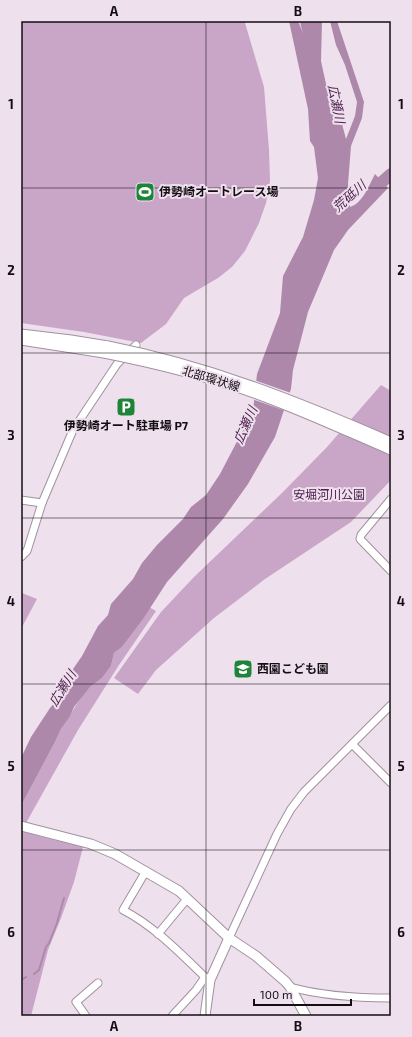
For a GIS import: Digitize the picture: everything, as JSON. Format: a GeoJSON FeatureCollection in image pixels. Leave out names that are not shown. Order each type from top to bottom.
{"type":"FeatureCollection","features":[{"type":"Feature","properties":{"kind":"street","name":"北部環状線"},"geometry":{"type":"LineString","coordinates":[[21,334],[76,341],[183,370],[257,394],[391,450]]}},
{"type":"Feature","properties":{"kind":"street","name":"北部環状線"},"geometry":{"type":"LineString","coordinates":[[21,340],[106,349],[186,364],[239,380],[292,400],[391,442]]}},
{"type":"Feature","properties":{"kind":"street"},"geometry":{"type":"LineString","coordinates":[[21,557],[27,551],[42,503],[73,430],[117,364],[136,344]]}},
{"type":"Feature","properties":{"kind":"street"},"geometry":{"type":"LineString","coordinates":[[21,500],[42,503]]}},
{"type":"Feature","properties":{"kind":"street"},"geometry":{"type":"LineString","coordinates":[[391,500],[361,535],[360,539],[391,571]]}},
{"type":"Feature","properties":{"kind":"street"},"geometry":{"type":"LineString","coordinates":[[172,1016],[207,978],[229,938],[291,809],[304,792],[391,705]]}},
{"type":"Feature","properties":{"kind":"street"},"geometry":{"type":"LineString","coordinates":[[352,744],[391,783]]}},
{"type":"Feature","properties":{"kind":"street"},"geometry":{"type":"LineString","coordinates":[[23,826],[91,844],[115,854],[179,891],[229,938],[256,956],[290,987],[306,1016]]}},
{"type":"Feature","properties":{"kind":"street"},"geometry":{"type":"LineString","coordinates":[[146,871],[123,910],[139,918],[207,978]]}},
{"type":"Feature","properties":{"kind":"street"},"geometry":{"type":"LineString","coordinates":[[158,934],[187,899]]}},
{"type":"Feature","properties":{"kind":"street"},"geometry":{"type":"LineString","coordinates":[[205,1016],[207,978]]}},
{"type":"Feature","properties":{"kind":"street"},"geometry":{"type":"LineString","coordinates":[[86,1016],[76,1002],[98,983]]}},
{"type":"Feature","properties":{"kind":"street"},"geometry":{"type":"LineString","coordinates":[[290,987],[362,998],[391,998]]}},
{"type":"Feature","properties":{"kind":"green space","name":"伊勢崎オートレース場"},"geometry":{"type":"Polygon","coordinates":[[[21,21],[245,21],[264,87],[270,181],[266,203],[259,223],[245,251],[232,267],[218,278],[184,298],[166,324],[141,343],[84,332],[21,323],[21,21]]]}},
{"type":"Feature","properties":{"kind":"green space","name":"安堀河川公園"},"geometry":{"type":"Polygon","coordinates":[[[381,385],[391,391],[391,480],[351,522],[265,579],[214,618],[156,670],[138,694],[114,678],[161,612],[194,577],[283,492],[327,447],[381,385]]]}},
{"type":"Feature","properties":{"kind":"green space"},"geometry":{"type":"Polygon","coordinates":[[[22,593],[37,599],[21,629],[21,596],[22,593]]]}},
{"type":"Feature","properties":{"kind":"green space"},"geometry":{"type":"Polygon","coordinates":[[[149,607],[156,611],[119,665],[78,730],[26,823],[21,822],[21,806],[61,729],[82,696],[90,687],[102,678],[111,666],[114,653],[122,647],[141,622],[149,607]]]}},
{"type":"Feature","properties":{"kind":"green space"},"geometry":{"type":"Polygon","coordinates":[[[21,830],[83,847],[74,882],[48,950],[31,1016],[21,1016],[21,830]]]}},
{"type":"Feature","properties":{"kind":"water"},"geometry":{"type":"Polygon","coordinates":[[[289,21],[298,21],[309,48],[312,44],[311,21],[322,21],[321,61],[326,84],[337,105],[346,139],[355,116],[357,102],[345,65],[336,45],[330,21],[337,21],[364,102],[362,118],[351,146],[348,184],[350,207],[359,202],[375,174],[388,188],[348,230],[334,250],[308,312],[293,370],[291,389],[275,437],[248,484],[223,519],[167,582],[141,622],[122,647],[114,653],[111,666],[102,678],[90,687],[74,707],[21,806],[21,758],[31,737],[70,680],[73,669],[82,656],[98,626],[108,615],[111,604],[133,579],[142,563],[157,545],[183,519],[191,507],[206,495],[220,474],[253,411],[257,374],[280,313],[283,276],[303,237],[314,200],[318,178],[314,147],[310,141],[308,109],[289,21]]]}},
{"type":"Feature","properties":{"kind":"pier"},"geometry":{"type":"Polygon","coordinates":[[[254,380],[291,393],[286,411],[252,399],[254,380]]]}},
{"type":"Feature","properties":{"kind":"waterway","name":"広瀬川"},"geometry":{"type":"LineString","coordinates":[[306,21],[315,59]]}},
{"type":"Feature","properties":{"kind":"waterway","name":"荒砥川"},"geometry":{"type":"LineString","coordinates":[[372,195],[382,182],[391,174]]}},
{"type":"Feature","properties":{"kind":"waterway"},"geometry":{"type":"LineString","coordinates":[[34,974],[39,970],[46,947],[57,923],[64,898]]}},
{"type":"Feature","properties":{"kind":"place","name":"伊勢崎オートレース場"},"geometry":{"type":"Point","coordinates":[145,192]}},
{"type":"Feature","properties":{"kind":"place","name":"伊勢崎オート駐車場 P7"},"geometry":{"type":"Point","coordinates":[126,407]}},
{"type":"Feature","properties":{"kind":"place","name":"西園こども園"},"geometry":{"type":"Point","coordinates":[243,669]}}]}
